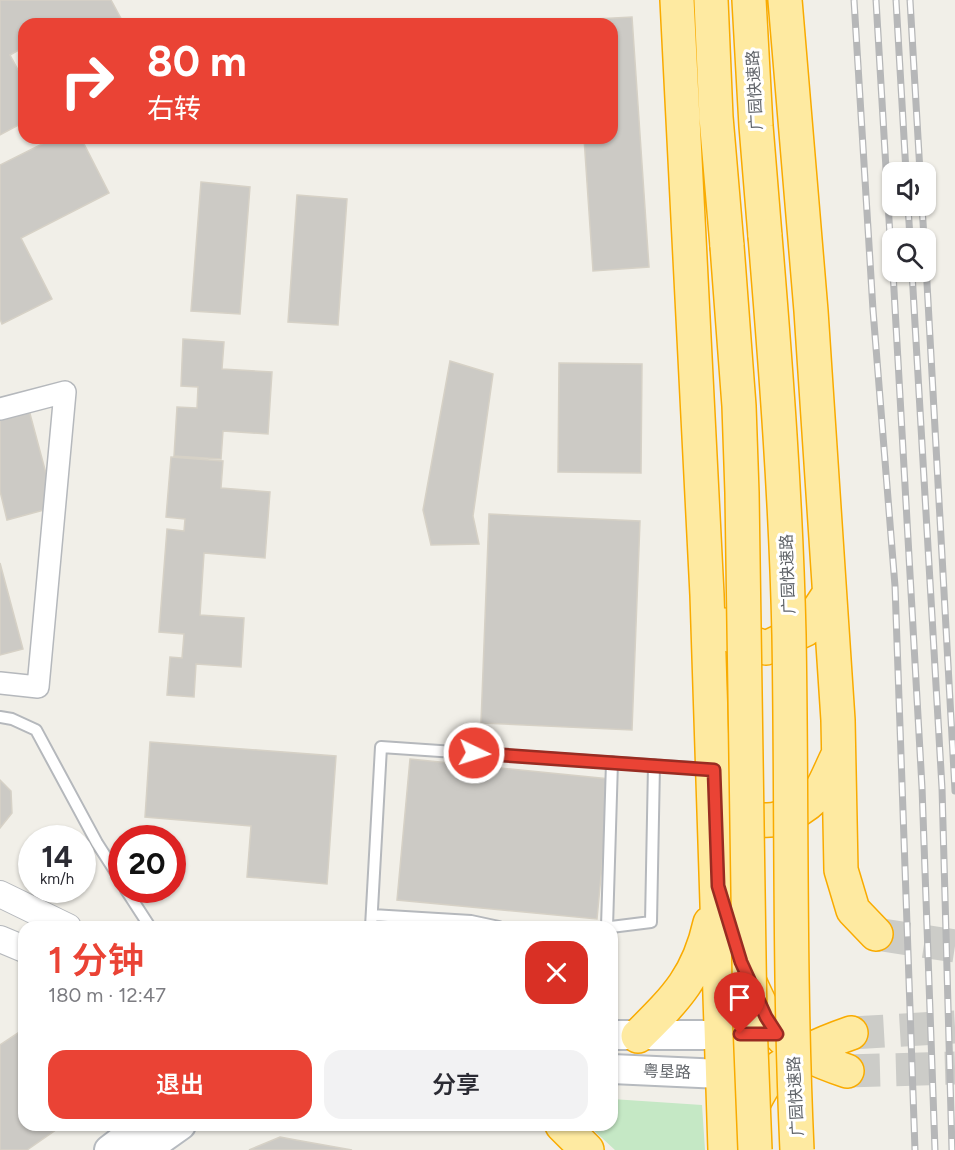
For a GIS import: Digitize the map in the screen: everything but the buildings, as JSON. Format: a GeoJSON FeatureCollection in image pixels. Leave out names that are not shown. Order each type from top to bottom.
{"type":"FeatureCollection","features":[{"type":"Feature","properties":{"kind":"highway"},"geometry":{"type":"LineString","coordinates":[[677,0],[714,762],[725,1150]]}},
{"type":"Feature","properties":{"kind":"highway"},"geometry":{"type":"LineString","coordinates":[[711,0],[716,117],[739,406],[742,482],[749,1001],[755,1150]]}},
{"type":"Feature","properties":{"kind":"highway","name":"广园快速路"},"geometry":{"type":"LineString","coordinates":[[749,0],[756,126],[779,404],[786,558],[789,634],[791,981],[797,1150]]}},
{"type":"Feature","properties":{"kind":"highway"},"geometry":{"type":"LineString","coordinates":[[785,0],[811,311],[838,753],[841,870],[853,910],[876,934]]}},
{"type":"Feature","properties":{"kind":"highway"},"geometry":{"type":"LineString","coordinates":[[707,595],[730,635],[766,648],[806,629],[829,594]]}},
{"type":"Feature","properties":{"kind":"highway"},"geometry":{"type":"LineString","coordinates":[[714,762],[723,786],[735,803],[754,819],[768,822],[804,808],[821,790],[838,753]]}},
{"type":"Feature","properties":{"kind":"highway"},"geometry":{"type":"LineString","coordinates":[[623,1033],[671,1003],[695,969],[706,940],[718,886]]}},
{"type":"Feature","properties":{"kind":"highway"},"geometry":{"type":"LineString","coordinates":[[718,886],[741,962],[766,1017],[777,1034],[788,1045],[816,1061],[847,1071],[722,1074]]}},
{"type":"Feature","properties":{"kind":"highway"},"geometry":{"type":"LineString","coordinates":[[721,1035],[851,1033],[828,1041],[774,1073],[759,1093],[734,1150]]}},
{"type":"Feature","properties":{"kind":"highway"},"geometry":{"type":"LineString","coordinates":[[721,1035],[757,1057],[774,1073],[813,1150]]}},
{"type":"Feature","properties":{"kind":"highway"},"geometry":{"type":"LineString","coordinates":[[568,1131],[587,1150]]}},
{"type":"Feature","properties":{"kind":"main road"},"geometry":{"type":"LineString","coordinates":[[623,1033],[721,1035]]}},
{"type":"Feature","properties":{"kind":"main road","name":"粤垦路"},"geometry":{"type":"LineString","coordinates":[[618,1069],[722,1074]]}},
{"type":"Feature","properties":{"kind":"main road"},"geometry":{"type":"LineString","coordinates":[[109,1150],[134,1131]]}},
{"type":"Feature","properties":{"kind":"main road"},"geometry":{"type":"LineString","coordinates":[[146,1150],[173,1131]]}},
{"type":"Feature","properties":{"kind":"street"},"geometry":{"type":"LineString","coordinates":[[0,409],[65,393],[38,687],[0,683]]}},
{"type":"Feature","properties":{"kind":"street"},"geometry":{"type":"LineString","coordinates":[[0,894],[56,921]]}},
{"type":"Feature","properties":{"kind":"street"},"geometry":{"type":"LineString","coordinates":[[0,939],[18,946]]}},
{"type":"Feature","properties":{"kind":"lane"},"geometry":{"type":"LineString","coordinates":[[0,717],[12,719],[36,730],[108,860]]}},
{"type":"Feature","properties":{"kind":"lane"},"geometry":{"type":"LineString","coordinates":[[372,921],[381,747],[654,765],[714,762]]}},
{"type":"Feature","properties":{"kind":"lane"},"geometry":{"type":"LineString","coordinates":[[609,921],[612,762]]}},
{"type":"Feature","properties":{"kind":"lane"},"geometry":{"type":"LineString","coordinates":[[618,926],[651,922],[654,765]]}},
{"type":"Feature","properties":{"kind":"lane"},"geometry":{"type":"LineString","coordinates":[[134,903],[146,921]]}},
{"type":"Feature","properties":{"kind":"lane"},"geometry":{"type":"LineString","coordinates":[[372,915],[471,921]]}},
{"type":"Feature","properties":{"kind":"green space"},"geometry":{"type":"Polygon","coordinates":[[[618,1099],[702,1105],[705,1150],[615,1150],[594,1131],[618,1131],[618,1099]]]}},
{"type":"Feature","properties":{"kind":"tunnel"},"geometry":{"type":"LineString","coordinates":[[876,934],[955,946]]}},
{"type":"Feature","properties":{"kind":"tunnel"},"geometry":{"type":"LineString","coordinates":[[851,1033],[955,1027]]}},
{"type":"Feature","properties":{"kind":"tunnel"},"geometry":{"type":"LineString","coordinates":[[847,1071],[955,1068]]}},
{"type":"Feature","properties":{"kind":"railway"},"geometry":{"type":"LineString","coordinates":[[854,0],[873,310],[895,586],[915,1150]]}},
{"type":"Feature","properties":{"kind":"railway"},"geometry":{"type":"LineString","coordinates":[[876,0],[890,228]]}},
{"type":"Feature","properties":{"kind":"railway"},"geometry":{"type":"LineString","coordinates":[[896,0],[905,162]]}},
{"type":"Feature","properties":{"kind":"railway"},"geometry":{"type":"LineString","coordinates":[[910,0],[919,162]]}},
{"type":"Feature","properties":{"kind":"railway"},"geometry":{"type":"LineString","coordinates":[[909,216],[909,228]]}},
{"type":"Feature","properties":{"kind":"railway"},"geometry":{"type":"LineString","coordinates":[[923,216],[923,228]]}},
{"type":"Feature","properties":{"kind":"railway"},"geometry":{"type":"LineString","coordinates":[[894,282],[922,787],[935,1150]]}},
{"type":"Feature","properties":{"kind":"railway"},"geometry":{"type":"LineString","coordinates":[[913,282],[942,788],[952,1150]]}},
{"type":"Feature","properties":{"kind":"railway"},"geometry":{"type":"LineString","coordinates":[[927,282],[955,791]]}},
{"type":"Feature","properties":{"kind":"route"},"geometry":{"type":"LineString","coordinates":[[474,753],[714,770],[718,886],[741,962],[766,1017],[777,1034],[740,1034]]}}]}
